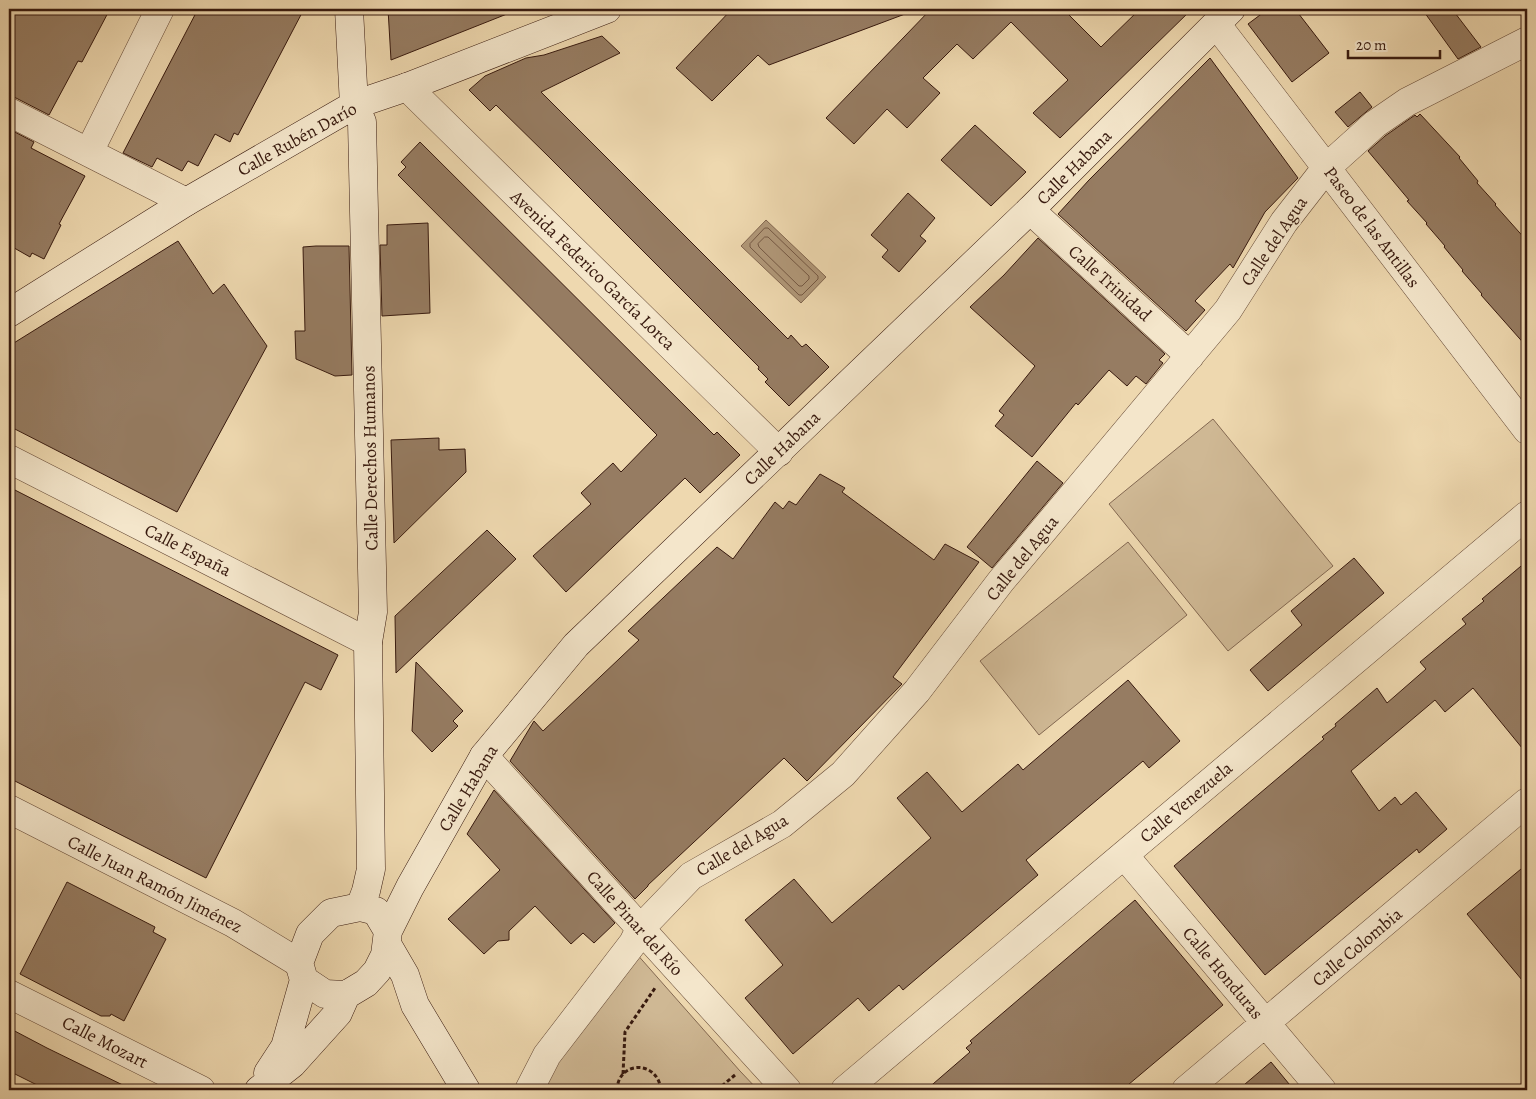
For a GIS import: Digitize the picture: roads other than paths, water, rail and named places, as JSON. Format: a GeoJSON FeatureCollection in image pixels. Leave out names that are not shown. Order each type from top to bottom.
{"type":"FeatureCollection","features":[{"type":"Feature","properties":{"kind":"street"},"geometry":{"type":"LineString","coordinates":[[89,152],[160,9]]}},
{"type":"Feature","properties":{"kind":"street","name":"Calle Derechos Humanos"},"geometry":{"type":"LineString","coordinates":[[348,9],[354,105],[362,122],[373,612],[368,642],[371,869],[360,907]]}},
{"type":"Feature","properties":{"kind":"street","name":"Calle Rubén Darío"},"geometry":{"type":"LineString","coordinates":[[9,313],[186,202],[354,105],[407,87],[608,9]]}},
{"type":"Feature","properties":{"kind":"street","name":"Paseo de las Antillas"},"geometry":{"type":"LineString","coordinates":[[1224,17],[1326,168],[1527,430]]}},
{"type":"Feature","properties":{"kind":"street","name":"Calle Habana"},"geometry":{"type":"LineString","coordinates":[[387,937],[410,887],[484,756],[576,645],[1030,210],[1224,17]]}},
{"type":"Feature","properties":{"kind":"street","name":"Calle del Agua"},"geometry":{"type":"LineString","coordinates":[[529,1090],[547,1055],[633,943],[640,929],[691,876],[782,824],[843,774],[917,691],[1001,581],[1228,310],[1284,222],[1326,168],[1375,124],[1407,102],[1527,41]]}},
{"type":"Feature","properties":{"kind":"street","name":"Avenida Federico García Lorca"},"geometry":{"type":"LineString","coordinates":[[407,87],[779,452]]}},
{"type":"Feature","properties":{"kind":"street"},"geometry":{"type":"LineString","coordinates":[[9,112],[186,202]]}},
{"type":"Feature","properties":{"kind":"street","name":"Calle Trinidad"},"geometry":{"type":"LineString","coordinates":[[1030,210],[1190,356]]}},
{"type":"Feature","properties":{"kind":"street","name":"Calle España"},"geometry":{"type":"LineString","coordinates":[[9,459],[368,642]]}},
{"type":"Feature","properties":{"kind":"street","name":"Calle Venezuela"},"geometry":{"type":"LineString","coordinates":[[845,1090],[1527,515]]}},
{"type":"Feature","properties":{"kind":"street","name":"Calle Pinar del Río"},"geometry":{"type":"LineString","coordinates":[[484,756],[787,1090]]}},
{"type":"Feature","properties":{"kind":"street","name":"Calle Colombia"},"geometry":{"type":"LineString","coordinates":[[1186,1090],[1527,802]]}},
{"type":"Feature","properties":{"kind":"street","name":"Calle Juan Ramón Jiménez"},"geometry":{"type":"LineString","coordinates":[[9,809],[233,923],[302,972]]}},
{"type":"Feature","properties":{"kind":"street","name":"Calle Honduras"},"geometry":{"type":"LineString","coordinates":[[1124,855],[1322,1090]]}},
{"type":"Feature","properties":{"kind":"street"},"geometry":{"type":"LineString","coordinates":[[258,1090],[285,1047],[310,934],[332,913],[360,907],[376,912],[405,976],[414,1005],[466,1090]]}},
{"type":"Feature","properties":{"kind":"street"},"geometry":{"type":"LineString","coordinates":[[258,1090],[292,1064],[338,1013],[356,989],[377,971],[385,956],[387,937]]}},
{"type":"Feature","properties":{"kind":"street"},"geometry":{"type":"LineString","coordinates":[[302,972],[325,994],[356,989],[400,996],[414,1005]]}},
{"type":"Feature","properties":{"kind":"street","name":"Calle Mozart"},"geometry":{"type":"LineString","coordinates":[[9,994],[201,1090]]}},
{"type":"Feature","properties":{"kind":"water"},"geometry":{"type":"Polygon","coordinates":[[[766,220],[826,277],[801,303],[741,246],[766,220]]]}}]}
